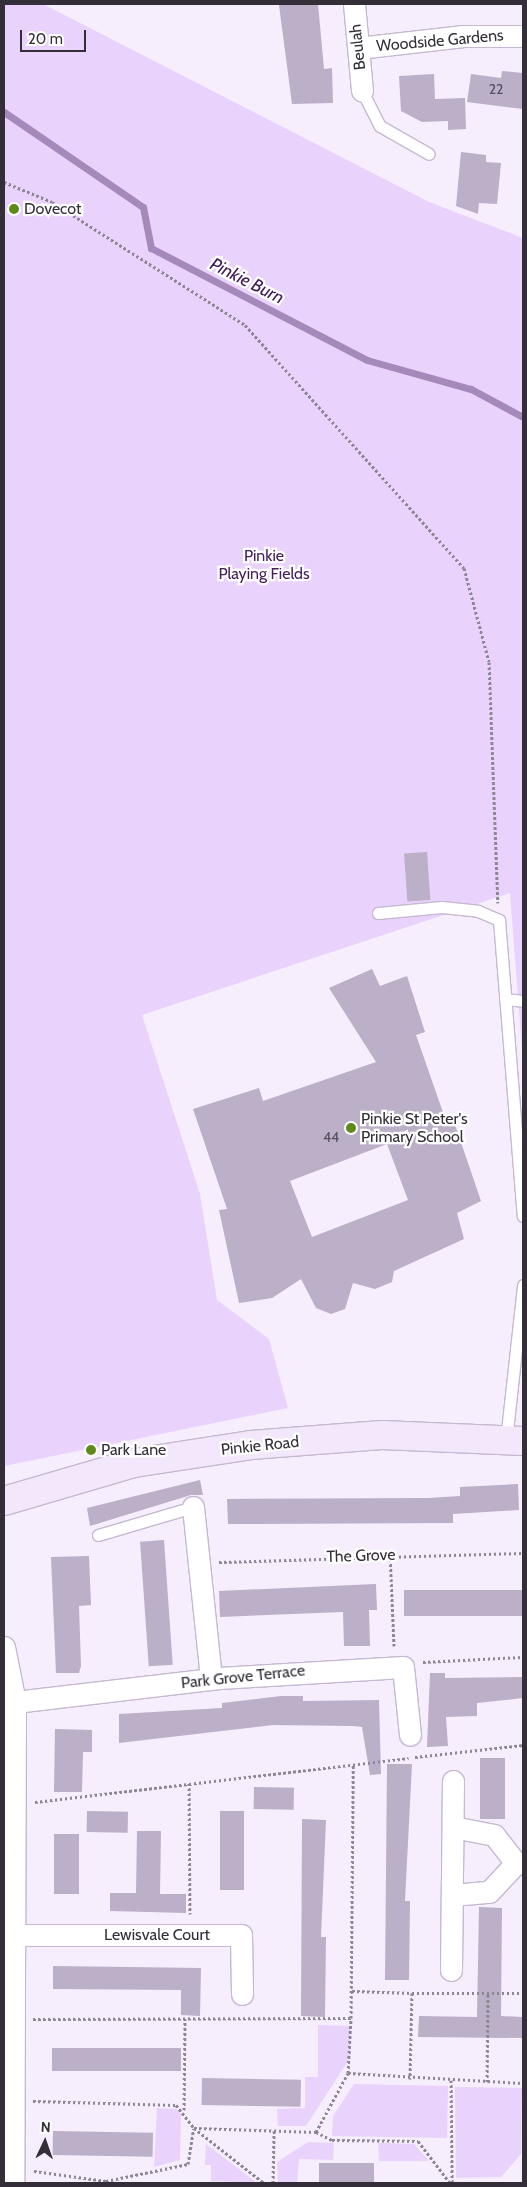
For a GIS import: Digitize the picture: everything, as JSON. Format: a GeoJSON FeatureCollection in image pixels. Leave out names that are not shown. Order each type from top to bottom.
{"type":"FeatureCollection","features":[{"type":"Feature","properties":{"kind":"main road","name":"Pinkie Road"},"geometry":{"type":"LineString","coordinates":[[4,1501],[134,1463],[251,1445],[382,1435],[515,1440]]}},
{"type":"Feature","properties":{"kind":"street","name":"Beulah"},"geometry":{"type":"LineString","coordinates":[[354,4],[362,91]]}},
{"type":"Feature","properties":{"kind":"street","name":"Woodside Gardens"},"geometry":{"type":"LineString","coordinates":[[358,48],[463,36],[523,36]]}},
{"type":"Feature","properties":{"kind":"street"},"geometry":{"type":"LineString","coordinates":[[193,1507],[211,1680]]}},
{"type":"Feature","properties":{"kind":"street"},"geometry":{"type":"LineString","coordinates":[[4,1647],[15,1702],[14,1802],[8,1870],[14,1934],[10,2065],[15,2100],[13,2176]]}},
{"type":"Feature","properties":{"kind":"street"},"geometry":{"type":"LineString","coordinates":[[398,1667],[410,1735]]}},
{"type":"Feature","properties":{"kind":"street","name":"Park Grove Terrace"},"geometry":{"type":"LineString","coordinates":[[15,1702],[211,1680],[398,1667]]}},
{"type":"Feature","properties":{"kind":"street"},"geometry":{"type":"LineString","coordinates":[[451,1970],[453,1781]]}},
{"type":"Feature","properties":{"kind":"street"},"geometry":{"type":"LineString","coordinates":[[452,1895],[489,1892],[520,1863],[494,1835],[453,1827]]}},
{"type":"Feature","properties":{"kind":"street","name":"Lewisvale Court"},"geometry":{"type":"LineString","coordinates":[[14,1934],[241,1935],[242,1994]]}},
{"type":"Feature","properties":{"kind":"lane"},"geometry":{"type":"LineString","coordinates":[[362,91],[380,126],[429,154]]}},
{"type":"Feature","properties":{"kind":"lane"},"geometry":{"type":"LineString","coordinates":[[378,913],[442,907],[478,911],[499,920],[523,1216]]}},
{"type":"Feature","properties":{"kind":"lane"},"geometry":{"type":"LineString","coordinates":[[505,999],[523,1001]]}},
{"type":"Feature","properties":{"kind":"lane"},"geometry":{"type":"LineString","coordinates":[[515,1440],[523,1285]]}},
{"type":"Feature","properties":{"kind":"lane"},"geometry":{"type":"LineString","coordinates":[[98,1535],[193,1507]]}},
{"type":"Feature","properties":{"kind":"path"},"geometry":{"type":"LineString","coordinates":[[4,182],[52,202],[245,326],[464,568],[489,662],[499,920]]}},
{"type":"Feature","properties":{"kind":"path","name":"The Grove"},"geometry":{"type":"LineString","coordinates":[[198,1563],[390,1554],[523,1553]]}},
{"type":"Feature","properties":{"kind":"path"},"geometry":{"type":"LineString","coordinates":[[390,1554],[398,1667],[439,1658],[523,1657]]}},
{"type":"Feature","properties":{"kind":"path"},"geometry":{"type":"LineString","coordinates":[[14,1802],[42,1803],[189,1783],[523,1744]]}},
{"type":"Feature","properties":{"kind":"path"},"geometry":{"type":"LineString","coordinates":[[189,1783],[190,1935]]}},
{"type":"Feature","properties":{"kind":"path"},"geometry":{"type":"LineString","coordinates":[[352,1991],[523,1993]]}},
{"type":"Feature","properties":{"kind":"path"},"geometry":{"type":"LineString","coordinates":[[410,2079],[412,1993]]}},
{"type":"Feature","properties":{"kind":"path"},"geometry":{"type":"LineString","coordinates":[[487,2082],[488,1993]]}},
{"type":"Feature","properties":{"kind":"path"},"geometry":{"type":"LineString","coordinates":[[184,2111],[185,2018]]}},
{"type":"Feature","properties":{"kind":"path"},"geometry":{"type":"LineString","coordinates":[[316,2132],[348,2073],[351,2018]]}},
{"type":"Feature","properties":{"kind":"path"},"geometry":{"type":"LineString","coordinates":[[348,2073],[410,2079],[523,2083]]}},
{"type":"Feature","properties":{"kind":"path"},"geometry":{"type":"LineString","coordinates":[[451,2080],[451,2183]]}},
{"type":"Feature","properties":{"kind":"path"},"geometry":{"type":"LineString","coordinates":[[15,2100],[176,2105],[184,2111],[194,2128],[264,2183]]}},
{"type":"Feature","properties":{"kind":"path"},"geometry":{"type":"LineString","coordinates":[[194,2128],[316,2132],[332,2140],[418,2141],[451,2183]]}},
{"type":"Feature","properties":{"kind":"path"},"geometry":{"type":"LineString","coordinates":[[13,2176],[106,2182],[188,2164],[194,2128]]}},
{"type":"Feature","properties":{"kind":"path"},"geometry":{"type":"LineString","coordinates":[[273,2183],[274,2131]]}},
{"type":"Feature","properties":{"kind":"green space","name":"Pinkie Playing Fields"},"geometry":{"type":"Polygon","coordinates":[[[4,4],[43,4],[429,202],[523,238],[523,1062],[510,893],[142,1015],[200,1194],[217,1300],[269,1339],[288,1408],[4,1466],[4,4]]]}},
{"type":"Feature","properties":{"kind":"green space"},"geometry":{"type":"Polygon","coordinates":[[[318,2025],[350,2026],[350,2058],[306,2126],[278,2126],[277,2109],[305,2108],[305,2077],[318,2077],[318,2025]]]}},
{"type":"Feature","properties":{"kind":"green space"},"geometry":{"type":"Polygon","coordinates":[[[354,2084],[448,2086],[447,2138],[332,2136],[333,2116],[354,2084]]]}},
{"type":"Feature","properties":{"kind":"green space"},"geometry":{"type":"Polygon","coordinates":[[[455,2087],[522,2088],[521,2154],[501,2177],[456,2178],[455,2087]]]}},
{"type":"Feature","properties":{"kind":"green space"},"geometry":{"type":"Polygon","coordinates":[[[157,2108],[177,2109],[181,2114],[180,2160],[154,2167],[157,2108]]]}},
{"type":"Feature","properties":{"kind":"green space"},"geometry":{"type":"Polygon","coordinates":[[[308,2142],[334,2143],[333,2160],[299,2159],[297,2183],[278,2183],[277,2162],[308,2142]]]}},
{"type":"Feature","properties":{"kind":"green space"},"geometry":{"type":"Polygon","coordinates":[[[378,2143],[414,2144],[429,2161],[379,2161],[378,2143]]]}},
{"type":"Feature","properties":{"kind":"green space"},"geometry":{"type":"Polygon","coordinates":[[[206,2144],[257,2183],[211,2181],[211,2165],[205,2165],[206,2144]]]}},
{"type":"Feature","properties":{"kind":"building"},"geometry":{"type":"Polygon","coordinates":[[[318,4],[324,69],[332,68],[333,103],[292,104],[279,5],[318,4]]]}},
{"type":"Feature","properties":{"kind":"building"},"geometry":{"type":"Polygon","coordinates":[[[502,71],[523,73],[523,109],[467,102],[471,74],[501,78],[502,71]]]}},
{"type":"Feature","properties":{"kind":"building"},"geometry":{"type":"Polygon","coordinates":[[[434,74],[435,99],[465,98],[466,129],[448,130],[448,121],[422,122],[401,111],[399,76],[434,74]]]}},
{"type":"Feature","properties":{"kind":"building"},"geometry":{"type":"Polygon","coordinates":[[[461,152],[486,155],[486,162],[501,163],[497,204],[479,203],[478,214],[456,206],[461,152]]]}},
{"type":"Feature","properties":{"kind":"building"},"geometry":{"type":"Polygon","coordinates":[[[427,852],[430,900],[407,901],[404,854],[427,852]]]}},
{"type":"Feature","properties":{"kind":"building"},"geometry":{"type":"Polygon","coordinates":[[[372,969],[380,986],[407,976],[425,1032],[416,1035],[446,1121],[453,1119],[481,1201],[457,1213],[464,1239],[394,1271],[392,1282],[375,1289],[353,1283],[345,1309],[331,1314],[316,1308],[301,1279],[272,1298],[239,1303],[219,1210],[227,1209],[193,1109],[259,1088],[263,1101],[376,1062],[329,988],[372,969]],[[387,1144],[290,1181],[312,1237],[408,1200],[387,1144]]]}},
{"type":"Feature","properties":{"kind":"building"},"geometry":{"type":"Polygon","coordinates":[[[200,1480],[203,1495],[191,1495],[90,1526],[87,1508],[200,1480]]]}},
{"type":"Feature","properties":{"kind":"building"},"geometry":{"type":"Polygon","coordinates":[[[518,1484],[519,1510],[453,1514],[453,1523],[228,1524],[227,1499],[428,1498],[460,1496],[460,1487],[518,1484]]]}},
{"type":"Feature","properties":{"kind":"building"},"geometry":{"type":"Polygon","coordinates":[[[164,1540],[173,1665],[149,1666],[140,1542],[164,1540]]]}},
{"type":"Feature","properties":{"kind":"building"},"geometry":{"type":"Polygon","coordinates":[[[89,1556],[91,1605],[79,1606],[81,1666],[79,1673],[56,1673],[51,1557],[89,1556]]]}},
{"type":"Feature","properties":{"kind":"building"},"geometry":{"type":"Polygon","coordinates":[[[376,1584],[377,1610],[369,1610],[370,1646],[344,1646],[343,1612],[220,1617],[219,1591],[376,1584]]]}},
{"type":"Feature","properties":{"kind":"building"},"geometry":{"type":"Polygon","coordinates":[[[404,1590],[523,1590],[523,1616],[404,1616],[404,1590]]]}},
{"type":"Feature","properties":{"kind":"building"},"geometry":{"type":"Polygon","coordinates":[[[430,1673],[445,1673],[445,1678],[523,1677],[523,1698],[477,1703],[477,1716],[446,1717],[448,1746],[427,1747],[430,1673]]]}},
{"type":"Feature","properties":{"kind":"building"},"geometry":{"type":"Polygon","coordinates":[[[281,1696],[303,1696],[303,1701],[379,1700],[381,1774],[370,1775],[362,1727],[354,1726],[273,1725],[119,1743],[119,1714],[222,1708],[222,1703],[281,1696]]]}},
{"type":"Feature","properties":{"kind":"building"},"geometry":{"type":"Polygon","coordinates":[[[55,1729],[92,1730],[92,1752],[83,1752],[82,1792],[54,1792],[55,1729]]]}},
{"type":"Feature","properties":{"kind":"building"},"geometry":{"type":"Polygon","coordinates":[[[480,1758],[505,1758],[505,1819],[480,1819],[480,1758]]]}},
{"type":"Feature","properties":{"kind":"building"},"geometry":{"type":"Polygon","coordinates":[[[387,1764],[412,1764],[405,1901],[410,1901],[409,1980],[385,1980],[387,1764]]]}},
{"type":"Feature","properties":{"kind":"building"},"geometry":{"type":"Polygon","coordinates":[[[254,1787],[294,1788],[294,1810],[254,1809],[254,1787]]]}},
{"type":"Feature","properties":{"kind":"building"},"geometry":{"type":"Polygon","coordinates":[[[87,1811],[128,1812],[128,1833],[87,1832],[87,1811]]]}},
{"type":"Feature","properties":{"kind":"building"},"geometry":{"type":"Polygon","coordinates":[[[220,1811],[244,1811],[244,1890],[220,1890],[220,1811]]]}},
{"type":"Feature","properties":{"kind":"building"},"geometry":{"type":"Polygon","coordinates":[[[302,1819],[326,1820],[321,1937],[326,1937],[325,2017],[301,2016],[302,1819]]]}},
{"type":"Feature","properties":{"kind":"building"},"geometry":{"type":"Polygon","coordinates":[[[137,1831],[161,1831],[160,1894],[186,1894],[186,1913],[110,1911],[110,1893],[136,1893],[137,1831]]]}},
{"type":"Feature","properties":{"kind":"building"},"geometry":{"type":"Polygon","coordinates":[[[54,1834],[79,1834],[79,1894],[54,1894],[54,1834]]]}},
{"type":"Feature","properties":{"kind":"building"},"geometry":{"type":"Polygon","coordinates":[[[479,1907],[502,1908],[501,2016],[523,2017],[523,2038],[418,2037],[419,2016],[477,2017],[479,1907]]]}},
{"type":"Feature","properties":{"kind":"building"},"geometry":{"type":"Polygon","coordinates":[[[53,1966],[201,1968],[200,2016],[181,2015],[181,1990],[53,1989],[53,1966]]]}},
{"type":"Feature","properties":{"kind":"building"},"geometry":{"type":"Polygon","coordinates":[[[52,2048],[181,2048],[181,2071],[52,2071],[52,2048]]]}},
{"type":"Feature","properties":{"kind":"building"},"geometry":{"type":"Polygon","coordinates":[[[202,2078],[301,2080],[301,2107],[202,2105],[202,2078]]]}},
{"type":"Feature","properties":{"kind":"building"},"geometry":{"type":"Polygon","coordinates":[[[53,2131],[153,2133],[153,2157],[53,2155],[53,2131]]]}},
{"type":"Feature","properties":{"kind":"building"},"geometry":{"type":"Polygon","coordinates":[[[319,2163],[374,2163],[374,2183],[319,2183],[319,2163]]]}},
{"type":"Feature","properties":{"kind":"waterway","name":"Pinkie Burn"},"geometry":{"type":"LineString","coordinates":[[4,112],[143,207],[151,248],[367,360],[471,389],[523,417]]}},
{"type":"Feature","properties":{"kind":"place","name":"Dovecot"},"geometry":{"type":"Point","coordinates":[14,209]}},
{"type":"Feature","properties":{"kind":"place","name":"Pinkie St Peter's Primary School"},"geometry":{"type":"Point","coordinates":[351,1128]}},
{"type":"Feature","properties":{"kind":"place","name":"Park Lane"},"geometry":{"type":"Point","coordinates":[91,1450]}}]}
